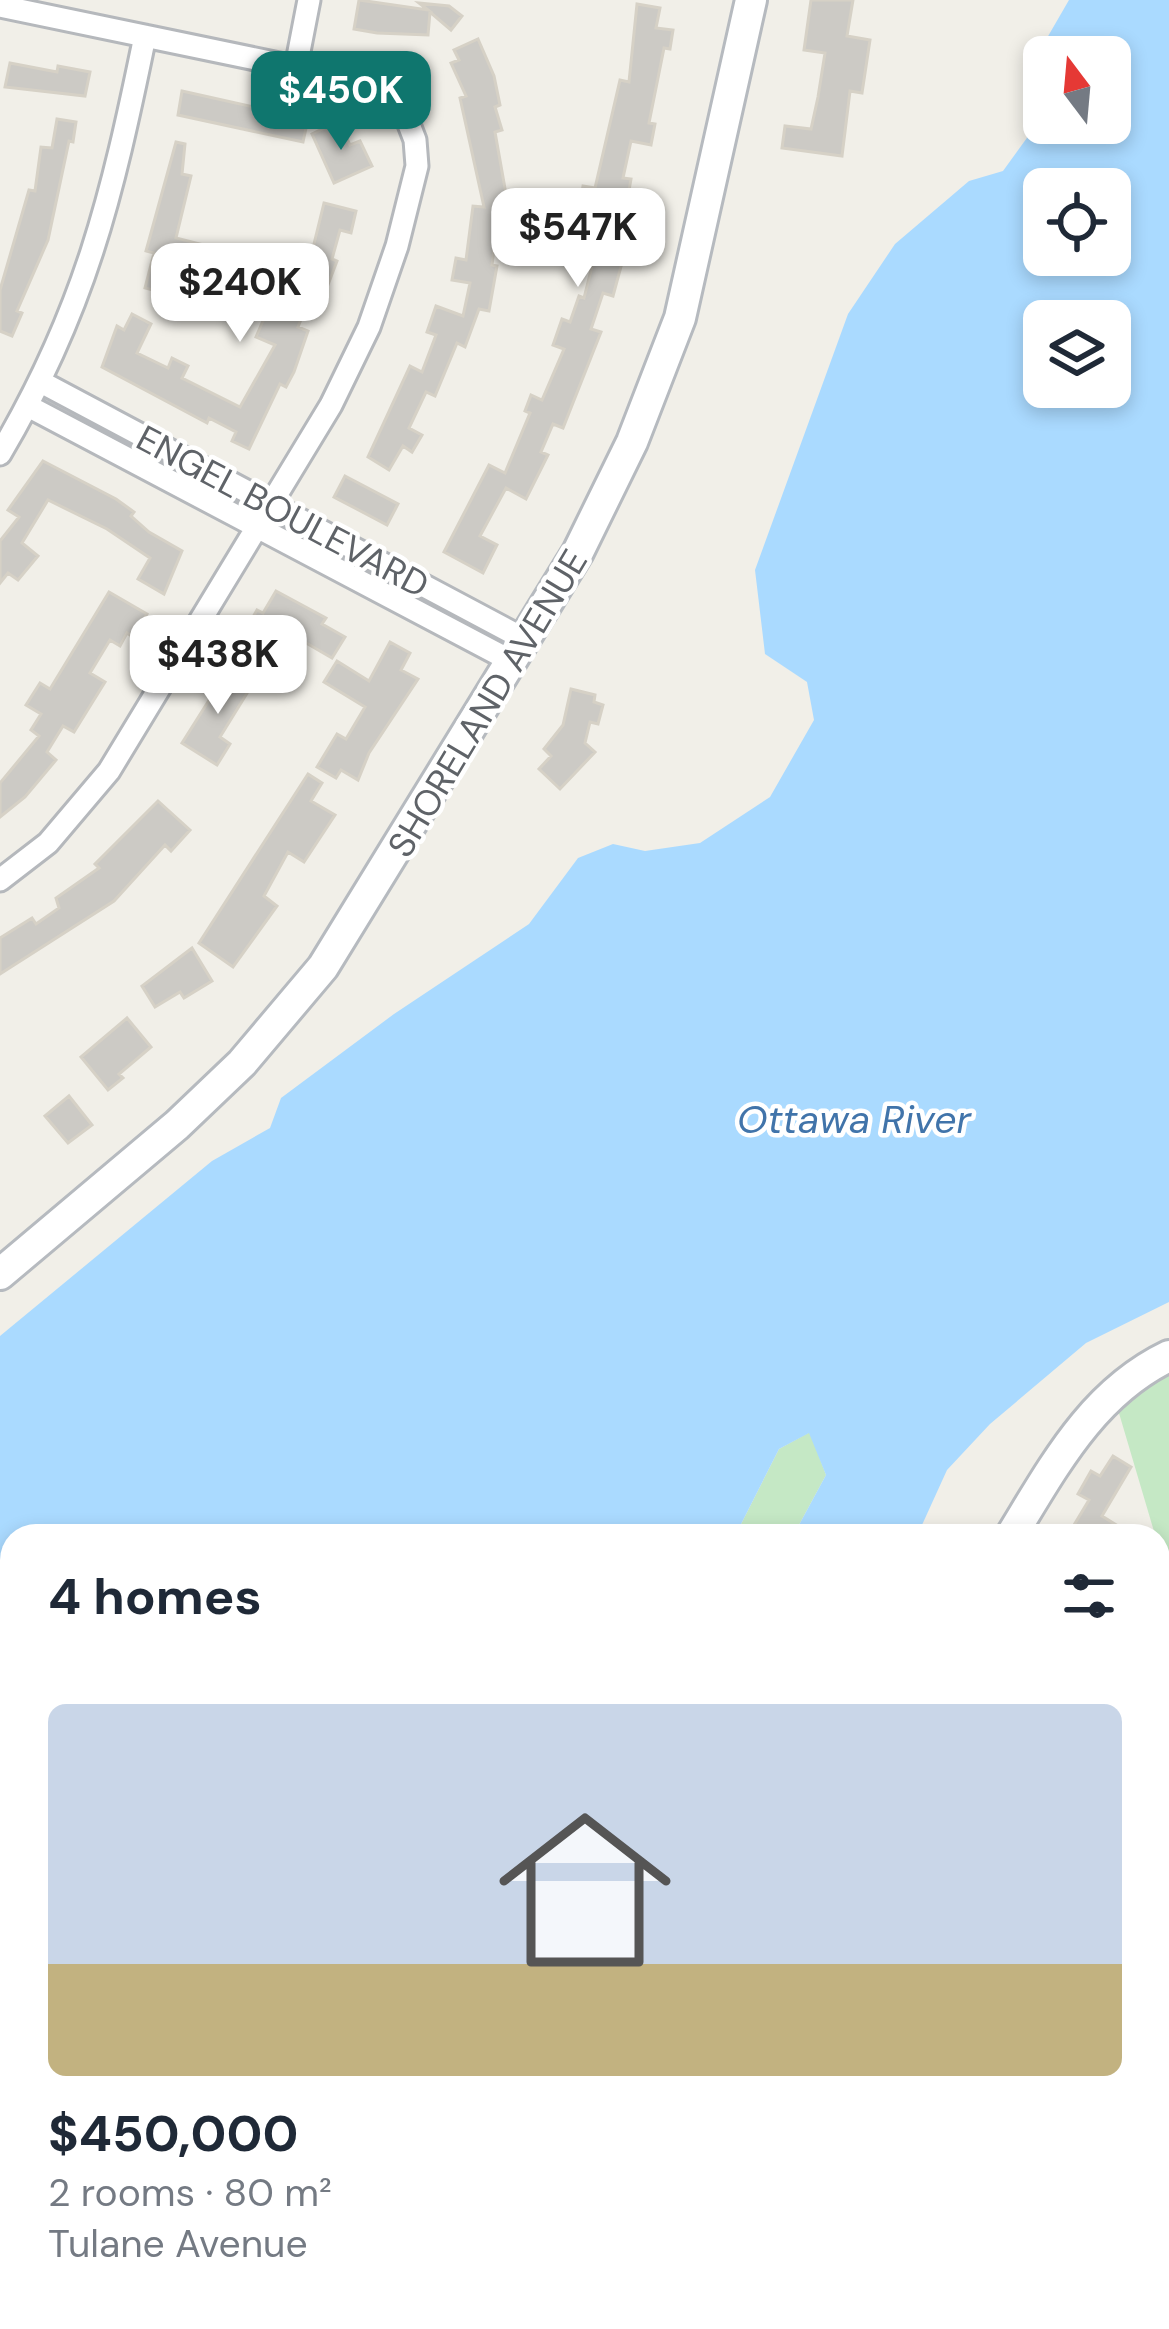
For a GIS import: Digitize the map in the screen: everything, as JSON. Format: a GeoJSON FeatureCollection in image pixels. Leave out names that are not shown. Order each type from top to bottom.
{"type":"FeatureCollection","features":[{"type":"Feature","properties":{"kind":"street"},"geometry":{"type":"LineString","coordinates":[[296,67],[310,0]]}},
{"type":"Feature","properties":{"kind":"street","name":"SHORELAND AVENUE"},"geometry":{"type":"LineString","coordinates":[[0,1274],[226,1078],[323,967],[519,651],[608,494],[670,346],[687,290],[751,0]]}},
{"type":"Feature","properties":{"kind":"street"},"geometry":{"type":"LineString","coordinates":[[0,6],[371,83],[405,114],[415,140],[417,166],[390,271],[332,405],[92,795],[48,843],[0,880]]}},
{"type":"Feature","properties":{"kind":"street"},"geometry":{"type":"LineString","coordinates":[[0,454],[41,382],[99,242],[145,36]]}},
{"type":"Feature","properties":{"kind":"street","name":"ENGEL BOULEVARD"},"geometry":{"type":"LineString","coordinates":[[41,382],[272,504],[519,651]]}},
{"type":"Feature","properties":{"kind":"street","name":"ENGEL BOULEVARD"},"geometry":{"type":"LineString","coordinates":[[28,406],[257,527],[519,651]]}},
{"type":"Feature","properties":{"kind":"street"},"geometry":{"type":"LineString","coordinates":[[1018,1524],[1071,1439],[1108,1397],[1169,1356]]}},
{"type":"Feature","properties":{"kind":"green space"},"geometry":{"type":"Polygon","coordinates":[[[1169,1365],[1169,1524],[1152,1524],[1116,1403],[1169,1365]]]}},
{"type":"Feature","properties":{"kind":"green space"},"geometry":{"type":"Polygon","coordinates":[[[810,1432],[826,1475],[799,1524],[741,1524],[779,1449],[810,1432]]]}},
{"type":"Feature","properties":{"kind":"water","name":"Ottawa River"},"geometry":{"type":"Polygon","coordinates":[[[1069,0],[1169,0],[1169,1302],[1086,1343],[990,1424],[947,1470],[922,1524],[799,1524],[826,1475],[809,1433],[779,1449],[741,1524],[0,1524],[0,1336],[212,1161],[270,1128],[281,1098],[394,1014],[529,924],[578,858],[613,844],[645,851],[700,843],[770,797],[814,720],[807,682],[765,654],[755,570],[848,314],[895,244],[969,181],[1003,171],[1023,143],[1131,144],[1131,36],[1048,36],[1069,0]]]}},
{"type":"Feature","properties":{"kind":"building"},"geometry":{"type":"Polygon","coordinates":[[[359,0],[428,10],[419,3],[449,6],[462,16],[451,30],[430,12],[428,35],[377,33],[354,29],[359,0]]]}},
{"type":"Feature","properties":{"kind":"building"},"geometry":{"type":"Polygon","coordinates":[[[811,0],[853,0],[847,36],[870,40],[862,93],[850,91],[842,156],[782,148],[785,126],[811,129],[818,97],[825,53],[804,50],[811,0]]]}},
{"type":"Feature","properties":{"kind":"building"},"geometry":{"type":"Polygon","coordinates":[[[637,4],[660,8],[656,28],[673,30],[670,49],[664,48],[649,123],[655,124],[651,145],[631,141],[623,178],[631,179],[625,213],[633,214],[629,237],[613,296],[603,293],[591,329],[601,332],[563,428],[553,424],[541,452],[548,455],[526,499],[506,488],[480,536],[497,545],[483,573],[444,552],[489,465],[505,473],[530,413],[525,411],[531,395],[542,400],[564,349],[553,345],[562,319],[570,322],[579,296],[584,298],[592,266],[581,263],[590,230],[576,227],[583,186],[595,188],[620,80],[629,82],[637,4]]]}},
{"type":"Feature","properties":{"kind":"building"},"geometry":{"type":"Polygon","coordinates":[[[478,39],[500,105],[495,107],[502,130],[495,132],[506,194],[501,195],[489,311],[479,309],[465,347],[457,343],[435,396],[426,392],[409,428],[422,435],[412,452],[403,446],[389,470],[368,457],[410,366],[422,372],[436,335],[427,332],[436,306],[463,316],[470,283],[452,280],[456,258],[466,260],[473,206],[484,207],[460,98],[466,96],[451,63],[459,60],[454,50],[478,39]]]}},
{"type":"Feature","properties":{"kind":"building"},"geometry":{"type":"Polygon","coordinates":[[[10,63],[57,72],[58,66],[90,72],[85,96],[5,87],[10,63]]]}},
{"type":"Feature","properties":{"kind":"building"},"geometry":{"type":"Polygon","coordinates":[[[182,91],[308,119],[303,142],[178,115],[182,91]]]}},
{"type":"Feature","properties":{"kind":"building"},"geometry":{"type":"Polygon","coordinates":[[[57,119],[76,122],[73,142],[69,141],[48,240],[17,311],[22,313],[12,336],[0,331],[0,290],[29,190],[35,191],[41,147],[52,148],[57,119]]]}},
{"type":"Feature","properties":{"kind":"building"},"geometry":{"type":"Polygon","coordinates":[[[339,121],[350,145],[360,141],[372,166],[334,183],[312,134],[339,121]]]}},
{"type":"Feature","properties":{"kind":"building"},"geometry":{"type":"Polygon","coordinates":[[[176,142],[185,144],[182,174],[191,176],[176,238],[204,245],[199,265],[188,263],[180,297],[145,288],[154,253],[146,251],[176,142]]]}},
{"type":"Feature","properties":{"kind":"building"},"geometry":{"type":"Polygon","coordinates":[[[324,203],[356,211],[351,233],[340,230],[332,259],[337,261],[321,303],[309,299],[298,327],[308,331],[294,372],[286,387],[280,384],[249,449],[232,441],[236,432],[209,418],[207,423],[102,367],[117,326],[124,330],[132,314],[151,324],[137,353],[168,368],[172,358],[188,366],[182,378],[240,407],[275,345],[256,337],[275,293],[293,301],[306,268],[300,265],[306,250],[312,252],[324,203]]]}},
{"type":"Feature","properties":{"kind":"building"},"geometry":{"type":"Polygon","coordinates":[[[43,461],[116,499],[149,532],[182,551],[164,594],[138,579],[150,558],[107,529],[48,500],[22,543],[38,556],[18,580],[8,573],[0,583],[0,541],[19,517],[8,510],[43,461]]]}},
{"type":"Feature","properties":{"kind":"building"},"geometry":{"type":"Polygon","coordinates":[[[345,476],[398,504],[387,525],[334,497],[345,476]]]}},
{"type":"Feature","properties":{"kind":"building"},"geometry":{"type":"Polygon","coordinates":[[[276,591],[326,618],[322,624],[345,637],[332,658],[282,629],[275,639],[249,624],[257,610],[263,613],[276,591]]]}},
{"type":"Feature","properties":{"kind":"building"},"geometry":{"type":"Polygon","coordinates":[[[109,592],[147,614],[133,637],[127,633],[120,646],[110,640],[90,673],[105,682],[74,732],[63,726],[47,752],[56,760],[25,797],[0,817],[0,783],[39,736],[31,730],[41,714],[26,705],[40,683],[50,689],[109,592]]]}},
{"type":"Feature","properties":{"kind":"building"},"geometry":{"type":"Polygon","coordinates":[[[390,642],[410,653],[401,670],[418,679],[369,753],[358,780],[341,770],[336,778],[317,767],[337,734],[346,739],[365,707],[324,682],[337,661],[369,681],[390,642]]]}},
{"type":"Feature","properties":{"kind":"building"},"geometry":{"type":"Polygon","coordinates":[[[230,667],[254,682],[220,737],[230,744],[217,765],[182,743],[230,667]]]}},
{"type":"Feature","properties":{"kind":"building"},"geometry":{"type":"Polygon","coordinates":[[[571,689],[595,695],[594,702],[603,705],[598,724],[590,722],[585,743],[595,752],[560,789],[539,769],[551,756],[544,749],[563,725],[571,689]]]}},
{"type":"Feature","properties":{"kind":"building"},"geometry":{"type":"Polygon","coordinates":[[[308,774],[322,783],[311,801],[335,815],[304,862],[288,852],[264,896],[277,906],[233,967],[199,943],[308,774]]]}},
{"type":"Feature","properties":{"kind":"building"},"geometry":{"type":"Polygon","coordinates":[[[158,801],[190,830],[171,851],[165,845],[114,901],[0,974],[0,938],[32,918],[36,924],[59,908],[56,898],[99,868],[95,864],[158,801]]]}},
{"type":"Feature","properties":{"kind":"building"},"geometry":{"type":"Polygon","coordinates":[[[192,948],[212,981],[184,998],[180,992],[155,1007],[142,986],[192,948]]]}},
{"type":"Feature","properties":{"kind":"building"},"geometry":{"type":"Polygon","coordinates":[[[127,1018],[151,1047],[108,1090],[81,1057],[127,1018]]]}},
{"type":"Feature","properties":{"kind":"building"},"geometry":{"type":"Polygon","coordinates":[[[69,1096],[92,1125],[68,1143],[45,1116],[69,1096]]]}},
{"type":"Feature","properties":{"kind":"building"},"geometry":{"type":"Polygon","coordinates":[[[1113,1456],[1131,1467],[1102,1516],[1115,1524],[1075,1524],[1089,1500],[1078,1494],[1091,1471],[1100,1476],[1113,1456]]]}}]}
